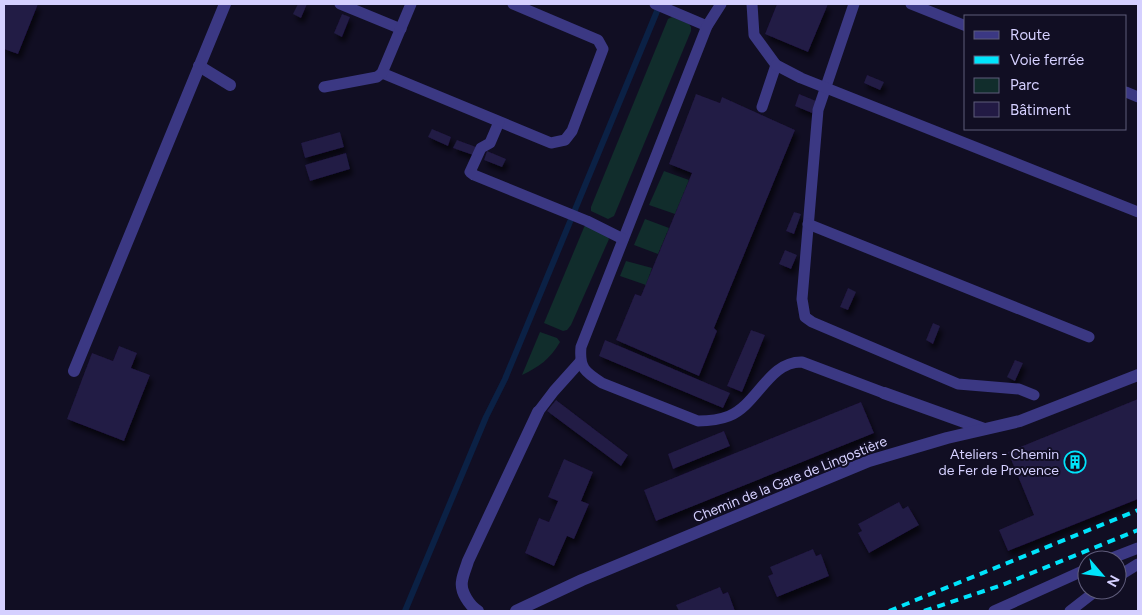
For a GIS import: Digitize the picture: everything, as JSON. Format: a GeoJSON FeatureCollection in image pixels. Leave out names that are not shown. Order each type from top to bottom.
{"type":"FeatureCollection","features":[{"type":"Feature","properties":{"kind":"street"},"geometry":{"type":"LineString","coordinates":[[74,370],[225,4]]}},
{"type":"Feature","properties":{"kind":"street"},"geometry":{"type":"LineString","coordinates":[[199,66],[230,85]]}},
{"type":"Feature","properties":{"kind":"street","name":"Chemin de la Gare de Lingostière"},"geometry":{"type":"LineString","coordinates":[[516,611],[582,580],[869,461],[947,438],[1020,421],[1138,375]]}},
{"type":"Feature","properties":{"kind":"street"},"geometry":{"type":"LineString","coordinates":[[884,393],[984,429]]}},
{"type":"Feature","properties":{"kind":"street"},"geometry":{"type":"LineString","coordinates":[[478,611],[465,597],[461,582],[468,561],[538,412]]}},
{"type":"Feature","properties":{"kind":"lane"},"geometry":{"type":"LineString","coordinates":[[340,4],[401,29]]}},
{"type":"Feature","properties":{"kind":"lane"},"geometry":{"type":"LineString","coordinates":[[324,87],[377,77],[382,74],[411,4]]}},
{"type":"Feature","properties":{"kind":"lane"},"geometry":{"type":"LineString","coordinates":[[382,74],[551,143],[565,140],[572,131],[603,49],[598,40],[514,4]]}},
{"type":"Feature","properties":{"kind":"lane"},"geometry":{"type":"LineString","coordinates":[[655,4],[707,26]]}},
{"type":"Feature","properties":{"kind":"lane"},"geometry":{"type":"LineString","coordinates":[[721,4],[707,26],[623,238],[581,347],[580,362],[588,374],[602,383],[698,421],[730,416],[747,404],[778,370],[792,362],[802,362],[884,393]]}},
{"type":"Feature","properties":{"kind":"lane"},"geometry":{"type":"LineString","coordinates":[[752,4],[754,35],[776,65],[802,78],[1138,212]]}},
{"type":"Feature","properties":{"kind":"lane"},"geometry":{"type":"LineString","coordinates":[[854,4],[818,110],[802,299],[804,317],[958,384],[1019,389],[1034,395]]}},
{"type":"Feature","properties":{"kind":"lane"},"geometry":{"type":"LineString","coordinates":[[911,4],[964,25]]}},
{"type":"Feature","properties":{"kind":"lane"},"geometry":{"type":"LineString","coordinates":[[762,107],[776,65]]}},
{"type":"Feature","properties":{"kind":"lane"},"geometry":{"type":"LineString","coordinates":[[499,122],[490,142],[481,148],[470,172],[623,238]]}},
{"type":"Feature","properties":{"kind":"lane"},"geometry":{"type":"LineString","coordinates":[[808,224],[1089,337]]}},
{"type":"Feature","properties":{"kind":"lane"},"geometry":{"type":"LineString","coordinates":[[538,412],[580,362]]}},
{"type":"Feature","properties":{"kind":"lane"},"geometry":{"type":"LineString","coordinates":[[1127,571],[1138,564]]}},
{"type":"Feature","properties":{"kind":"lane"},"geometry":{"type":"LineString","coordinates":[[994,611],[1077,574]]}},
{"type":"Feature","properties":{"kind":"lane"},"geometry":{"type":"LineString","coordinates":[[1070,611],[1084,600]]}},
{"type":"Feature","properties":{"kind":"green space"},"geometry":{"type":"Polygon","coordinates":[[[672,17],[689,24],[691,31],[614,216],[608,219],[591,211],[591,207],[668,19],[672,17]]]}},
{"type":"Feature","properties":{"kind":"green space"},"geometry":{"type":"Polygon","coordinates":[[[664,171],[689,180],[675,214],[649,205],[664,171]]]}},
{"type":"Feature","properties":{"kind":"green space"},"geometry":{"type":"Polygon","coordinates":[[[645,219],[669,228],[658,254],[634,245],[645,219]]]}},
{"type":"Feature","properties":{"kind":"green space"},"geometry":{"type":"Polygon","coordinates":[[[585,225],[607,235],[609,239],[571,325],[567,330],[563,331],[544,323],[585,225]]]}},
{"type":"Feature","properties":{"kind":"green space"},"geometry":{"type":"Polygon","coordinates":[[[626,261],[652,268],[646,285],[620,276],[626,261]]]}},
{"type":"Feature","properties":{"kind":"green space"},"geometry":{"type":"Polygon","coordinates":[[[540,332],[557,338],[560,342],[544,362],[522,375],[540,332]]]}},
{"type":"Feature","properties":{"kind":"building"},"geometry":{"type":"Polygon","coordinates":[[[4,4],[38,4],[18,54],[4,49],[4,4]]]}},
{"type":"Feature","properties":{"kind":"building"},"geometry":{"type":"Polygon","coordinates":[[[298,4],[307,4],[301,18],[293,14],[298,4]]]}},
{"type":"Feature","properties":{"kind":"building"},"geometry":{"type":"Polygon","coordinates":[[[777,4],[828,4],[808,52],[765,34],[777,4]]]}},
{"type":"Feature","properties":{"kind":"building"},"geometry":{"type":"Polygon","coordinates":[[[342,14],[350,17],[342,37],[334,33],[342,14]]]}},
{"type":"Feature","properties":{"kind":"building"},"geometry":{"type":"Polygon","coordinates":[[[867,75],[884,82],[880,90],[864,83],[867,75]]]}},
{"type":"Feature","properties":{"kind":"building"},"geometry":{"type":"Polygon","coordinates":[[[696,94],[720,103],[722,97],[795,130],[714,328],[717,331],[699,376],[616,340],[635,294],[641,296],[692,173],[669,164],[696,94]]]}},
{"type":"Feature","properties":{"kind":"building"},"geometry":{"type":"Polygon","coordinates":[[[799,94],[816,101],[812,113],[795,106],[799,94]]]}},
{"type":"Feature","properties":{"kind":"building"},"geometry":{"type":"Polygon","coordinates":[[[432,129],[451,137],[448,146],[428,137],[432,129]]]}},
{"type":"Feature","properties":{"kind":"building"},"geometry":{"type":"Polygon","coordinates":[[[340,132],[344,147],[305,158],[301,143],[340,132]]]}},
{"type":"Feature","properties":{"kind":"building"},"geometry":{"type":"Polygon","coordinates":[[[457,140],[476,147],[473,155],[453,148],[457,140]]]}},
{"type":"Feature","properties":{"kind":"building"},"geometry":{"type":"Polygon","coordinates":[[[487,151],[506,159],[502,167],[484,160],[487,151]]]}},
{"type":"Feature","properties":{"kind":"building"},"geometry":{"type":"Polygon","coordinates":[[[346,153],[350,169],[310,181],[305,165],[346,153]]]}},
{"type":"Feature","properties":{"kind":"building"},"geometry":{"type":"Polygon","coordinates":[[[794,212],[801,214],[794,234],[786,231],[794,212]]]}},
{"type":"Feature","properties":{"kind":"building"},"geometry":{"type":"Polygon","coordinates":[[[785,250],[797,255],[791,269],[779,264],[785,250]]]}},
{"type":"Feature","properties":{"kind":"building"},"geometry":{"type":"Polygon","coordinates":[[[848,288],[856,292],[848,310],[840,307],[848,288]]]}},
{"type":"Feature","properties":{"kind":"building"},"geometry":{"type":"Polygon","coordinates":[[[933,323],[940,326],[933,344],[926,340],[933,323]]]}},
{"type":"Feature","properties":{"kind":"building"},"geometry":{"type":"Polygon","coordinates":[[[751,330],[765,335],[742,392],[727,386],[751,330]]]}},
{"type":"Feature","properties":{"kind":"building"},"geometry":{"type":"Polygon","coordinates":[[[605,340],[730,393],[723,408],[599,356],[605,340]]]}},
{"type":"Feature","properties":{"kind":"building"},"geometry":{"type":"Polygon","coordinates":[[[119,346],[137,353],[131,368],[150,375],[124,441],[67,419],[92,353],[113,361],[119,346]]]}},
{"type":"Feature","properties":{"kind":"building"},"geometry":{"type":"Polygon","coordinates":[[[1015,360],[1023,363],[1015,381],[1007,377],[1015,360]]]}},
{"type":"Feature","properties":{"kind":"building","name":"Ateliers - Chemin de Fer de Provence"},"geometry":{"type":"Polygon","coordinates":[[[1138,399],[1138,499],[1008,551],[999,530],[1034,515],[1008,452],[1138,399]]]}},
{"type":"Feature","properties":{"kind":"building"},"geometry":{"type":"Polygon","coordinates":[[[556,400],[628,455],[621,466],[547,411],[556,400]]]}},
{"type":"Feature","properties":{"kind":"building"},"geometry":{"type":"Polygon","coordinates":[[[861,402],[874,433],[656,521],[644,490],[861,402]]]}},
{"type":"Feature","properties":{"kind":"building"},"geometry":{"type":"Polygon","coordinates":[[[724,431],[730,446],[673,469],[668,454],[724,431]]]}},
{"type":"Feature","properties":{"kind":"building"},"geometry":{"type":"Polygon","coordinates":[[[564,459],[593,472],[581,501],[589,504],[574,539],[567,536],[554,566],[525,553],[539,518],[549,522],[558,501],[548,497],[564,459]]]}},
{"type":"Feature","properties":{"kind":"building"},"geometry":{"type":"Polygon","coordinates":[[[899,502],[903,509],[908,506],[919,525],[869,553],[858,533],[862,531],[858,524],[899,502]]]}},
{"type":"Feature","properties":{"kind":"building"},"geometry":{"type":"Polygon","coordinates":[[[813,549],[816,556],[821,554],[829,576],[777,597],[768,576],[773,574],[770,567],[813,549]]]}},
{"type":"Feature","properties":{"kind":"building"},"geometry":{"type":"Polygon","coordinates":[[[720,587],[723,594],[728,592],[735,611],[679,611],[676,605],[720,587]]]}},
{"type":"Feature","properties":{"kind":"waterway"},"geometry":{"type":"LineString","coordinates":[[405,611],[486,417],[505,379],[660,4]]}},
{"type":"Feature","properties":{"kind":"railway"},"geometry":{"type":"LineString","coordinates":[[889,611],[1138,510]]}},
{"type":"Feature","properties":{"kind":"railway"},"geometry":{"type":"LineString","coordinates":[[924,611],[1002,585],[1138,530]]}},
{"type":"Feature","properties":{"kind":"place","name":"Ateliers - Chemin de Fer de Provence"},"geometry":{"type":"Point","coordinates":[1075,462]}}]}
